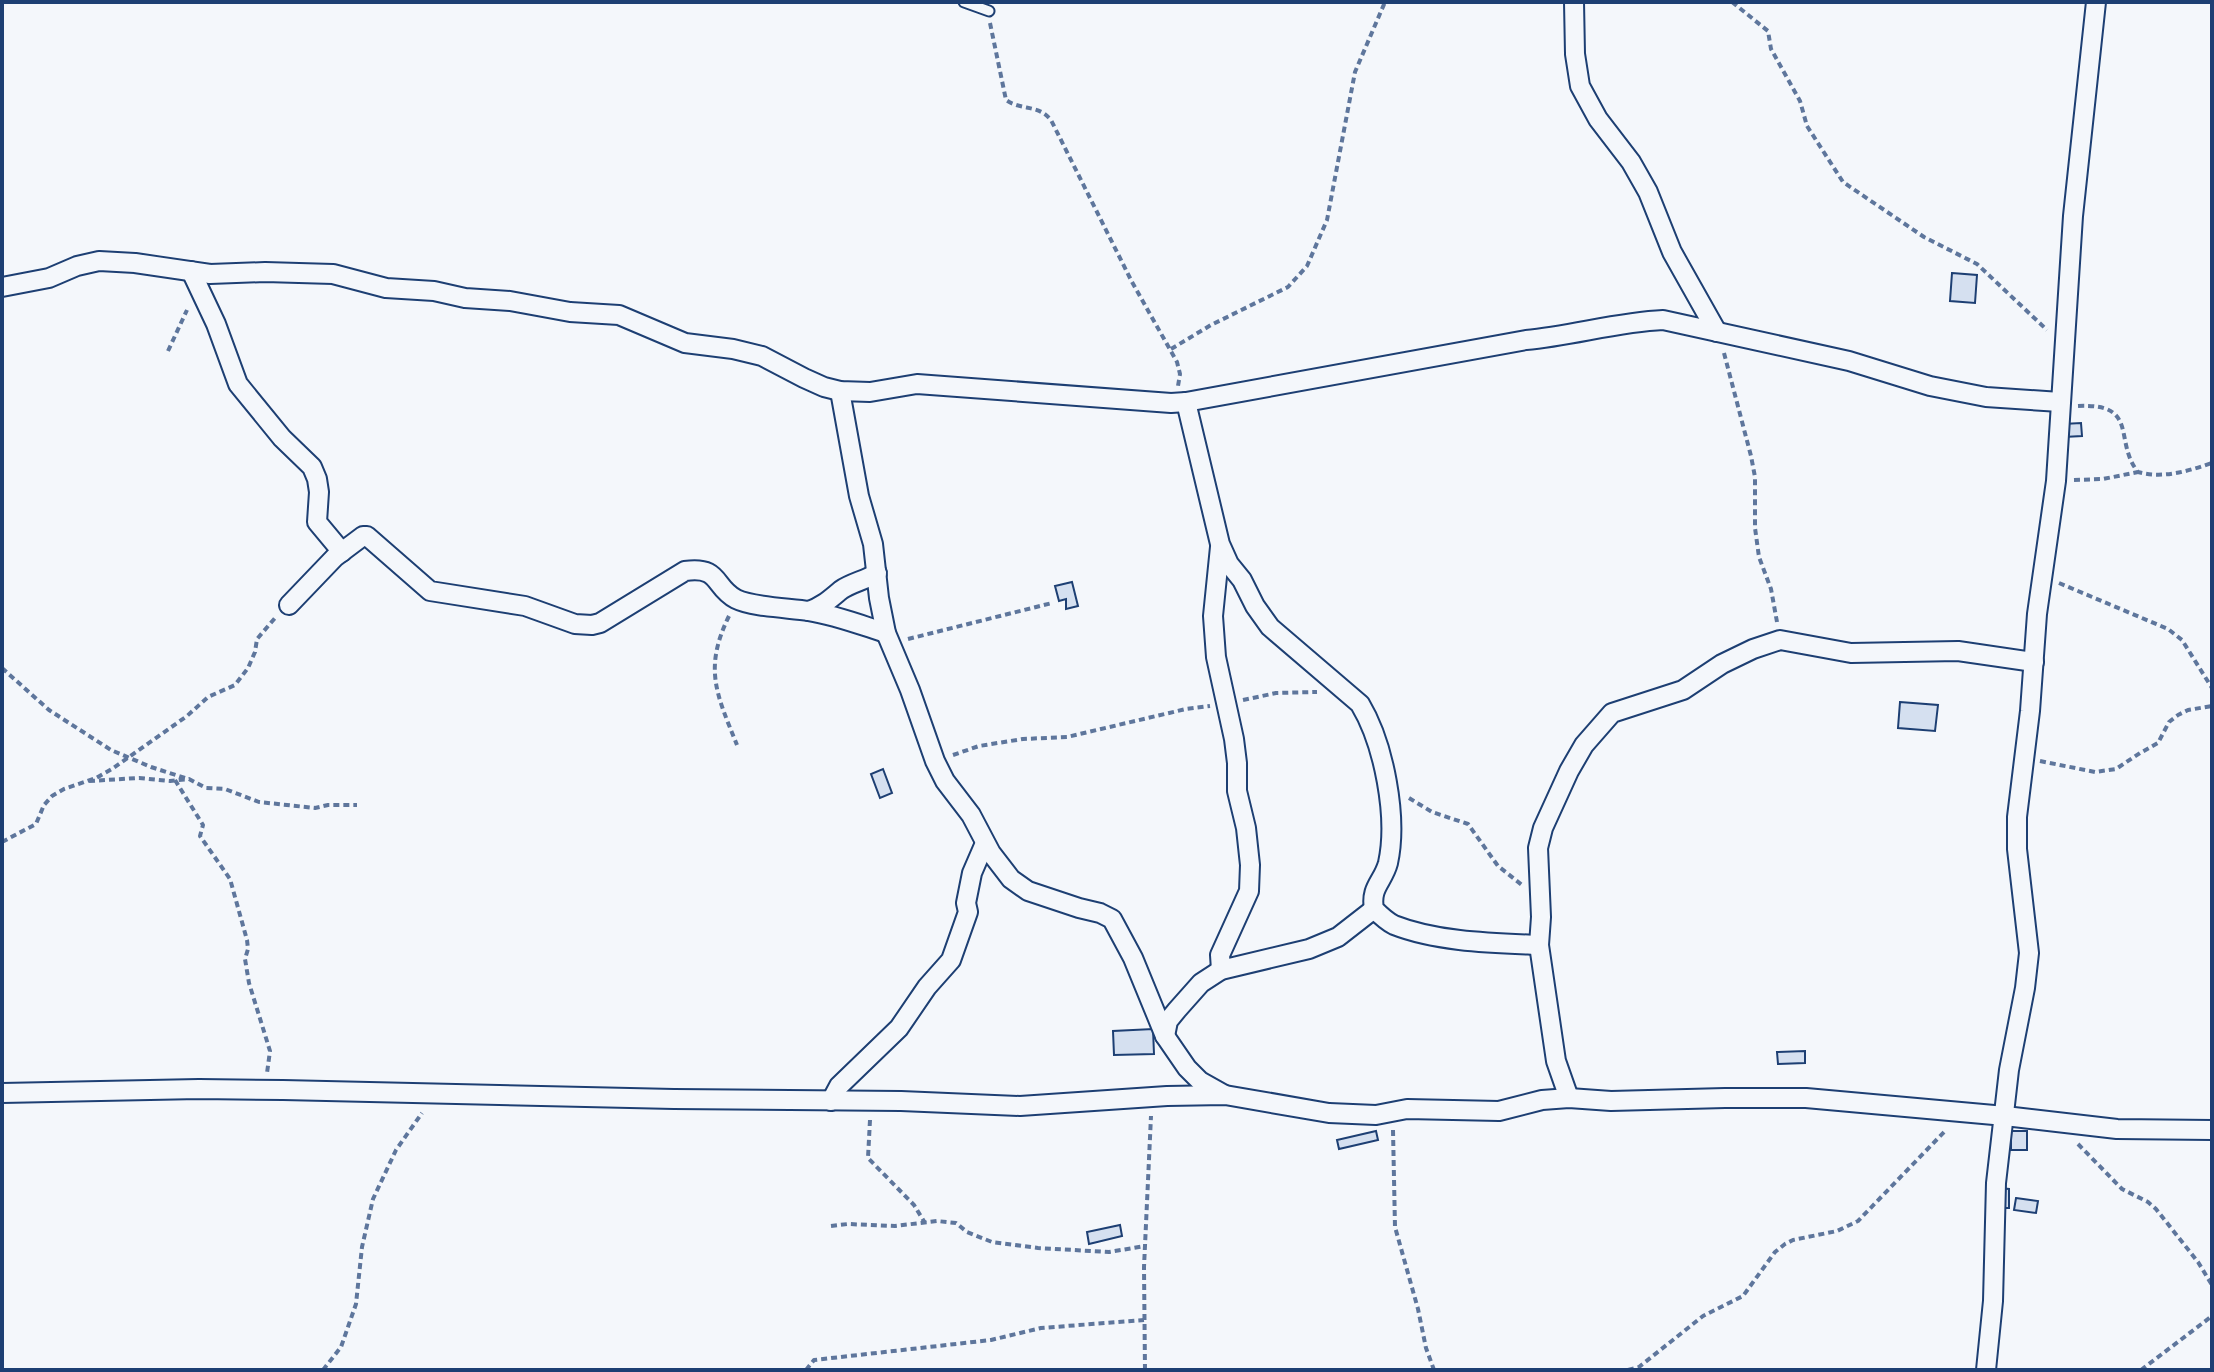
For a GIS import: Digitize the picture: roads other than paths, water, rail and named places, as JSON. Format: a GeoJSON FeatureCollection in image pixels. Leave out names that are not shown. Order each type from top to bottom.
{"type":"FeatureCollection","features":[{"type":"Feature","properties":{"kind":"street"},"geometry":{"type":"LineString","coordinates":[[1574,2],[1575,54],[1580,86],[1598,119],[1637,172],[1672,252],[1717,332]]}},
{"type":"Feature","properties":{"kind":"street"},"geometry":{"type":"LineString","coordinates":[[1986,1370],[1993,1301],[1996,1183],[2009,1070],[2029,953],[2016,831],[2042,576],[2056,481],[2067,286],[2096,2]]}},
{"type":"Feature","properties":{"kind":"street"},"geometry":{"type":"LineString","coordinates":[[3,284],[49,278],[99,261],[135,263],[192,274],[333,274],[386,288],[434,291],[570,312],[619,315],[685,343],[762,356],[814,383],[840,391],[870,392],[917,384],[1178,402],[1526,340],[1663,320],[1849,361],[1930,386],[1986,397],[2060,402]]}},
{"type":"Feature","properties":{"kind":"street"},"geometry":{"type":"LineString","coordinates":[[192,274],[216,324],[238,384],[282,438],[312,467],[319,492],[317,522],[342,552]]}},
{"type":"Feature","properties":{"kind":"street"},"geometry":{"type":"LineString","coordinates":[[840,391],[859,496],[873,544],[879,598],[888,638],[945,781],[971,815],[991,853],[1018,885],[1112,919],[1133,958],[1165,1036],[1200,1081],[1225,1095]]}},
{"type":"Feature","properties":{"kind":"street"},"geometry":{"type":"LineString","coordinates":[[1178,402],[1220,544],[1229,564],[1270,627],[1360,704],[1370,720],[1385,781],[1392,841],[1387,865],[1373,894],[1374,909],[1394,925],[1441,937],[1485,943],[1539,945]]}},
{"type":"Feature","properties":{"kind":"street"},"geometry":{"type":"LineString","coordinates":[[289,605],[342,552],[367,536],[430,591],[525,606],[575,624],[600,623],[685,571],[696,569],[708,572],[737,600],[809,611],[888,638]]}},
{"type":"Feature","properties":{"kind":"street"},"geometry":{"type":"LineString","coordinates":[[1220,544],[1213,616],[1216,657],[1234,739],[1237,791],[1246,828],[1249,878],[1249,891],[1220,955],[1221,970]]}},
{"type":"Feature","properties":{"kind":"street"},"geometry":{"type":"LineString","coordinates":[[809,611],[824,606],[840,591],[877,573]]}},
{"type":"Feature","properties":{"kind":"street"},"geometry":{"type":"LineString","coordinates":[[1569,1098],[1556,1061],[1539,945],[1538,848],[1543,828],[1569,771],[1584,745],[1605,719],[1612,713],[1683,690],[1722,664],[1780,640],[1851,653],[1958,651],[2034,662]]}},
{"type":"Feature","properties":{"kind":"street"},"geometry":{"type":"LineString","coordinates":[[831,1101],[839,1086],[899,1028],[927,987],[951,960],[968,912],[966,903],[972,873],[985,843]]}},
{"type":"Feature","properties":{"kind":"street"},"geometry":{"type":"LineString","coordinates":[[1165,1036],[1168,1021],[1177,1010],[1201,983],[1221,970],[1309,949],[1338,937],[1374,909]]}},
{"type":"Feature","properties":{"kind":"street"},"geometry":{"type":"LineString","coordinates":[[2,1093],[260,1090],[1020,1106],[1225,1095],[1329,1113],[1376,1115],[1418,1109],[1499,1111],[1542,1100],[1569,1098],[1611,1101],[1806,1098],[2117,1129],[2212,1130]]}},
{"type":"Feature","properties":{"kind":"lane"},"geometry":{"type":"LineString","coordinates":[[964,2],[989,11]]}}]}
